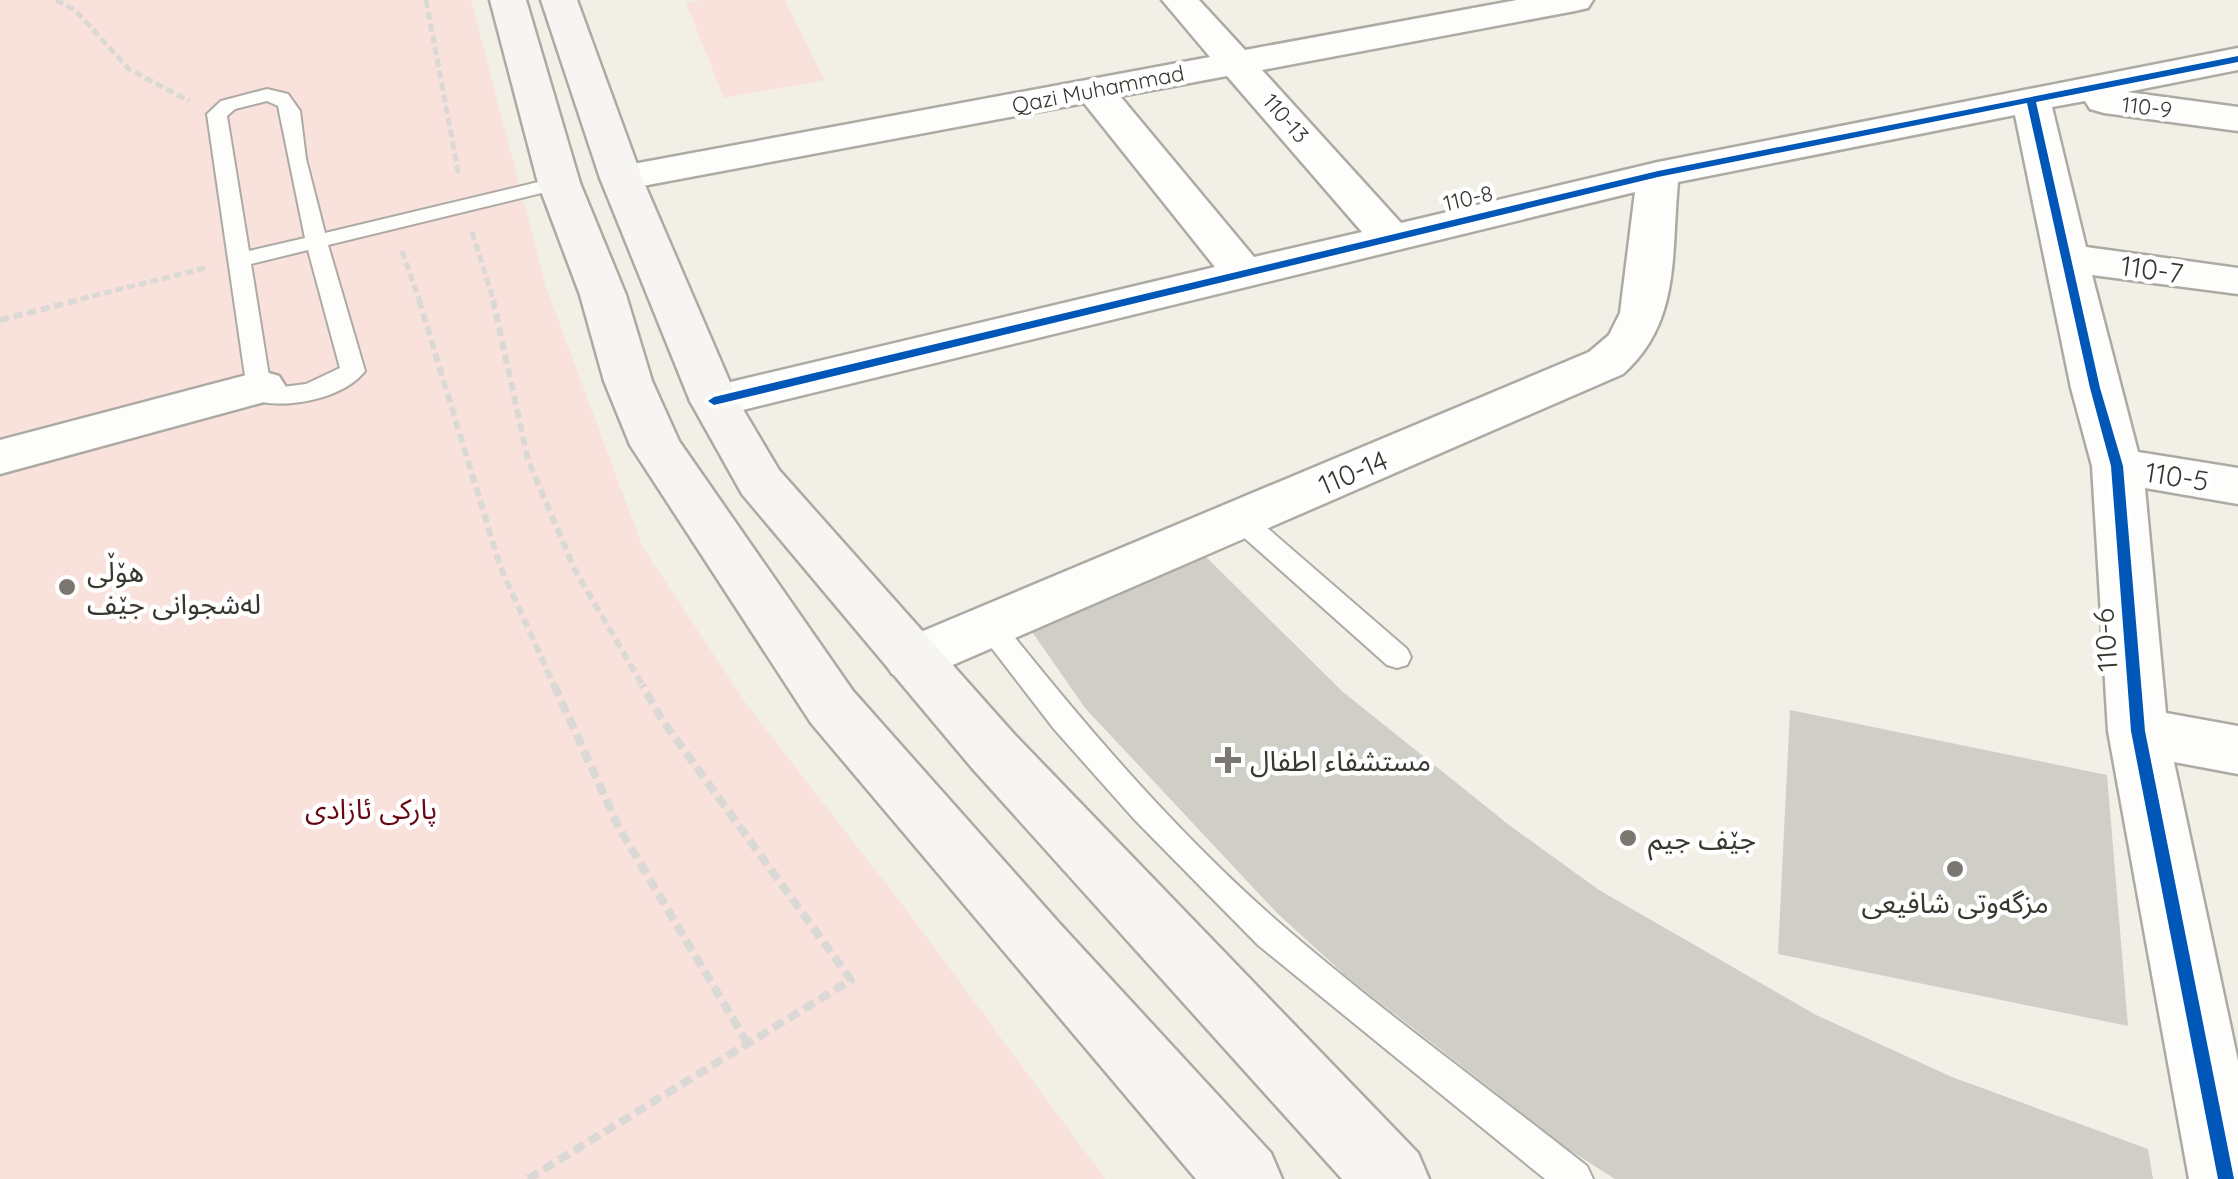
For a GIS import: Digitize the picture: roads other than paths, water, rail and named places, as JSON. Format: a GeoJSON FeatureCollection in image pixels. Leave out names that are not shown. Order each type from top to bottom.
{"type":"FeatureCollection","features":[{"type":"Feature","properties":{"kind":"main road"},"geometry":{"type":"LineString","coordinates":[[508,0],[559,183],[603,295],[628,381],[655,445],[821,691],[1036,945],[1245,1179]]}},
{"type":"Feature","properties":{"kind":"main road"},"geometry":{"type":"LineString","coordinates":[[559,0],[621,178],[714,402],[760,482],[992,751],[1392,1179]]}},
{"type":"Feature","properties":{"kind":"street","name":"110-13"},"geometry":{"type":"LineString","coordinates":[[1180,0],[1390,238]]}},
{"type":"Feature","properties":{"kind":"street","name":"Qazi Muhammad"},"geometry":{"type":"LineString","coordinates":[[621,178],[1575,0]]}},
{"type":"Feature","properties":{"kind":"street","name":"110-8"},"geometry":{"type":"LineString","coordinates":[[714,402],[1658,174],[2238,60]]}},
{"type":"Feature","properties":{"kind":"street"},"geometry":{"type":"LineString","coordinates":[[1094,90],[1243,273]]}},
{"type":"Feature","properties":{"kind":"street","name":"110-9"},"geometry":{"type":"LineString","coordinates":[[2044,97],[2238,119]]}},
{"type":"Feature","properties":{"kind":"street","name":"110-6"},"geometry":{"type":"LineString","coordinates":[[2044,97],[2066,258],[2117,466],[2138,731],[2227,1147]]}},
{"type":"Feature","properties":{"kind":"street","name":"110-14"},"geometry":{"type":"LineString","coordinates":[[912,659],[1606,363],[1629,342],[1643,313],[1658,174]]}},
{"type":"Feature","properties":{"kind":"street","name":"110-7"},"geometry":{"type":"LineString","coordinates":[[2066,258],[2238,281]]}},
{"type":"Feature","properties":{"kind":"street"},"geometry":{"type":"LineString","coordinates":[[0,458],[262,388]]}},
{"type":"Feature","properties":{"kind":"street","name":"110-5"},"geometry":{"type":"LineString","coordinates":[[2117,466],[2238,486]]}},
{"type":"Feature","properties":{"kind":"street"},"geometry":{"type":"LineString","coordinates":[[2138,731],[2238,750]]}},
{"type":"Feature","properties":{"kind":"lane"},"geometry":{"type":"LineString","coordinates":[[267,96],[278,96],[287,104],[294,122],[294,152],[314,239],[353,371],[325,386],[280,397],[266,394],[239,260],[217,114],[228,105],[267,96]]}},
{"type":"Feature","properties":{"kind":"lane"},"geometry":{"type":"LineString","coordinates":[[239,260],[559,183]]}},
{"type":"Feature","properties":{"kind":"lane"},"geometry":{"type":"LineString","coordinates":[[1241,520],[1397,657]]}},
{"type":"Feature","properties":{"kind":"lane"},"geometry":{"type":"LineString","coordinates":[[990,626],[1064,722],[1270,935],[1574,1179]]}},
{"type":"Feature","properties":{"kind":"place","name":"هۆڵی لەشجوانی جێف"},"geometry":{"type":"Point","coordinates":[67,587]}},
{"type":"Feature","properties":{"kind":"place","name":"مستشفاء اطفال"},"geometry":{"type":"Point","coordinates":[1228,760]}},
{"type":"Feature","properties":{"kind":"place","name":"جێف جیم"},"geometry":{"type":"Point","coordinates":[1628,838]}},
{"type":"Feature","properties":{"kind":"place","name":"مزگەوتی شافیعی"},"geometry":{"type":"Point","coordinates":[1955,869]}},
{"type":"Feature","properties":{"kind":"park label","name":"پارکی ئازادی"},"geometry":{"type":"Point","coordinates":[371,808]}}]}
